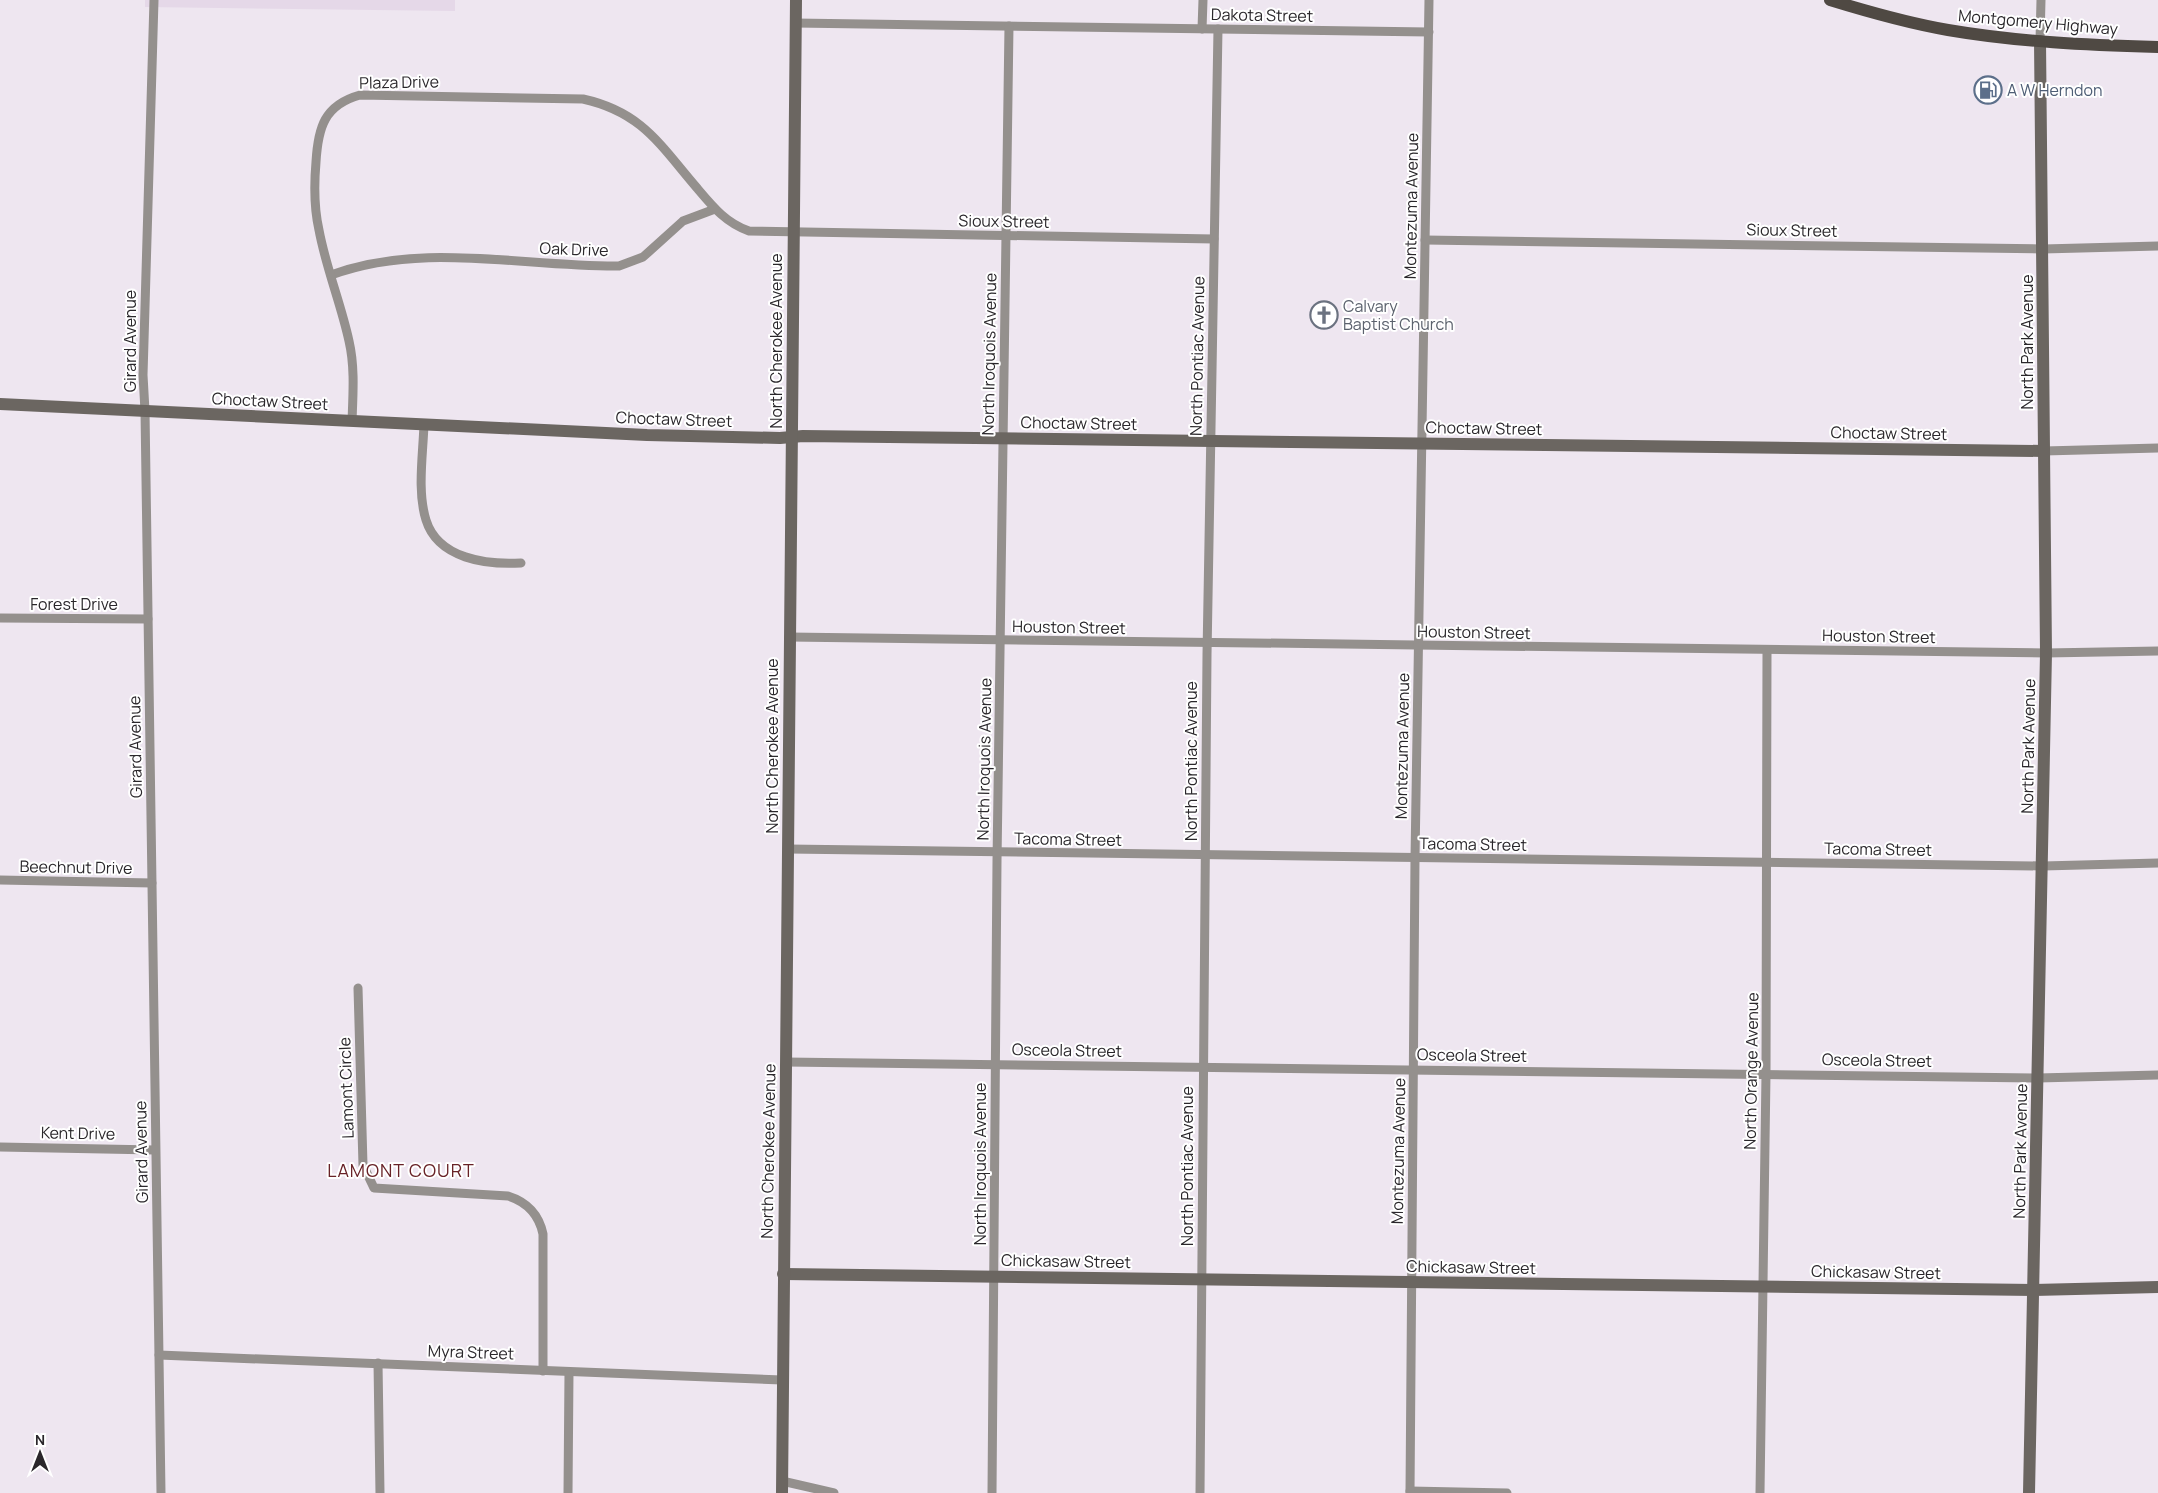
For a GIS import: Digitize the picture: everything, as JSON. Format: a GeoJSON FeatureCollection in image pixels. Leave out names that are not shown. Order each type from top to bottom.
{"type":"FeatureCollection","features":[{"type":"Feature","properties":{"kind":"main road","name":"Montgomery Highway"},"geometry":{"type":"LineString","coordinates":[[1830,0],[1896,19],[1948,30],[2040,41],[2158,47]]}},
{"type":"Feature","properties":{"kind":"street","name":"Girard Avenue"},"geometry":{"type":"LineString","coordinates":[[154,0],[143,375],[161,1493]]}},
{"type":"Feature","properties":{"kind":"street","name":"North Cherokee Avenue"},"geometry":{"type":"LineString","coordinates":[[782,1487],[796,0]]}},
{"type":"Feature","properties":{"kind":"street"},"geometry":{"type":"LineString","coordinates":[[1202,29],[1203,0]]}},
{"type":"Feature","properties":{"kind":"street","name":"Montezuma Avenue"},"geometry":{"type":"LineString","coordinates":[[1410,1492],[1415,858],[1430,0]]}},
{"type":"Feature","properties":{"kind":"street","name":"North Park Avenue"},"geometry":{"type":"LineString","coordinates":[[2029,1493],[2046,653],[2040,41],[2042,0]]}},
{"type":"Feature","properties":{"kind":"street","name":"Dakota Street"},"geometry":{"type":"LineString","coordinates":[[795,23],[1429,32]]}},
{"type":"Feature","properties":{"kind":"street","name":"North Iroquois Avenue"},"geometry":{"type":"LineString","coordinates":[[992,1493],[997,853],[1009,26]]}},
{"type":"Feature","properties":{"kind":"street","name":"North Pontiac Avenue"},"geometry":{"type":"LineString","coordinates":[[1200,1493],[1207,643],[1218,29]]}},
{"type":"Feature","properties":{"kind":"street","name":"Plaza Drive"},"geometry":{"type":"LineString","coordinates":[[352,421],[352,355],[318,230],[314,188],[317,139],[321,126],[326,116],[346,99],[360,95],[583,99],[603,103],[620,110],[648,132],[715,209]]}},
{"type":"Feature","properties":{"kind":"street"},"geometry":{"type":"LineString","coordinates":[[715,209],[727,221],[749,231],[794,232]]}},
{"type":"Feature","properties":{"kind":"street","name":"Oak Drive"},"geometry":{"type":"LineString","coordinates":[[331,275],[371,263],[414,258],[619,266],[643,258],[683,221],[715,209]]}},
{"type":"Feature","properties":{"kind":"street","name":"Sioux Street"},"geometry":{"type":"LineString","coordinates":[[794,232],[1214,239]]}},
{"type":"Feature","properties":{"kind":"street","name":"Sioux Street"},"geometry":{"type":"LineString","coordinates":[[1425,240],[2043,249],[2158,246]]}},
{"type":"Feature","properties":{"kind":"street","name":"Choctaw Street"},"geometry":{"type":"LineString","coordinates":[[0,404],[647,435],[2044,451],[2158,448]]}},
{"type":"Feature","properties":{"kind":"street"},"geometry":{"type":"LineString","coordinates":[[424,424],[424,507],[426,522],[436,538],[448,549],[482,562],[497,564],[520,563]]}},
{"type":"Feature","properties":{"kind":"street","name":"Forest Drive"},"geometry":{"type":"LineString","coordinates":[[0,618],[148,619]]}},
{"type":"Feature","properties":{"kind":"street","name":"Houston Street"},"geometry":{"type":"LineString","coordinates":[[790,637],[2046,653],[2158,651]]}},
{"type":"Feature","properties":{"kind":"street","name":"North Orange Avenue"},"geometry":{"type":"LineString","coordinates":[[1760,1493],[1766,1074],[1767,650]]}},
{"type":"Feature","properties":{"kind":"street","name":"Tacoma Street"},"geometry":{"type":"LineString","coordinates":[[788,849],[2042,866],[2158,863]]}},
{"type":"Feature","properties":{"kind":"street","name":"Beechnut Drive"},"geometry":{"type":"LineString","coordinates":[[0,880],[152,883]]}},
{"type":"Feature","properties":{"kind":"street","name":"Lamont Circle"},"geometry":{"type":"LineString","coordinates":[[358,988],[363,1165],[374,1188],[508,1196],[520,1201],[531,1209],[539,1221],[543,1234],[543,1370]]}},
{"type":"Feature","properties":{"kind":"street","name":"Osceola Street"},"geometry":{"type":"LineString","coordinates":[[786,1062],[2038,1078],[2158,1075]]}},
{"type":"Feature","properties":{"kind":"street","name":"Kent Drive"},"geometry":{"type":"LineString","coordinates":[[0,1147],[155,1150]]}},
{"type":"Feature","properties":{"kind":"street","name":"Chickasaw Street"},"geometry":{"type":"LineString","coordinates":[[783,1274],[2034,1290],[2158,1287]]}},
{"type":"Feature","properties":{"kind":"street","name":"Myra Street"},"geometry":{"type":"LineString","coordinates":[[159,1356],[782,1380]]}},
{"type":"Feature","properties":{"kind":"street"},"geometry":{"type":"LineString","coordinates":[[378,1364],[380,1493]]}},
{"type":"Feature","properties":{"kind":"street"},"geometry":{"type":"LineString","coordinates":[[568,1493],[569,1372]]}},
{"type":"Feature","properties":{"kind":"street"},"geometry":{"type":"LineString","coordinates":[[782,1487],[834,1493]]}},
{"type":"Feature","properties":{"kind":"street"},"geometry":{"type":"LineString","coordinates":[[1410,1492],[1507,1493]]}},
{"type":"Feature","properties":{"kind":"shaded area"},"geometry":{"type":"Polygon","coordinates":[[[145,0],[455,0],[455,11],[145,7],[145,0]]]}},
{"type":"Feature","properties":{"kind":"place","name":"A W Herndon"},"geometry":{"type":"Point","coordinates":[1988,90]}},
{"type":"Feature","properties":{"kind":"place","name":"Calvary Baptist Church"},"geometry":{"type":"Point","coordinates":[1324,315]}},
{"type":"Feature","properties":{"kind":"district","name":"LAMONT COURT"},"geometry":{"type":"Point","coordinates":[401,1171]}}]}
